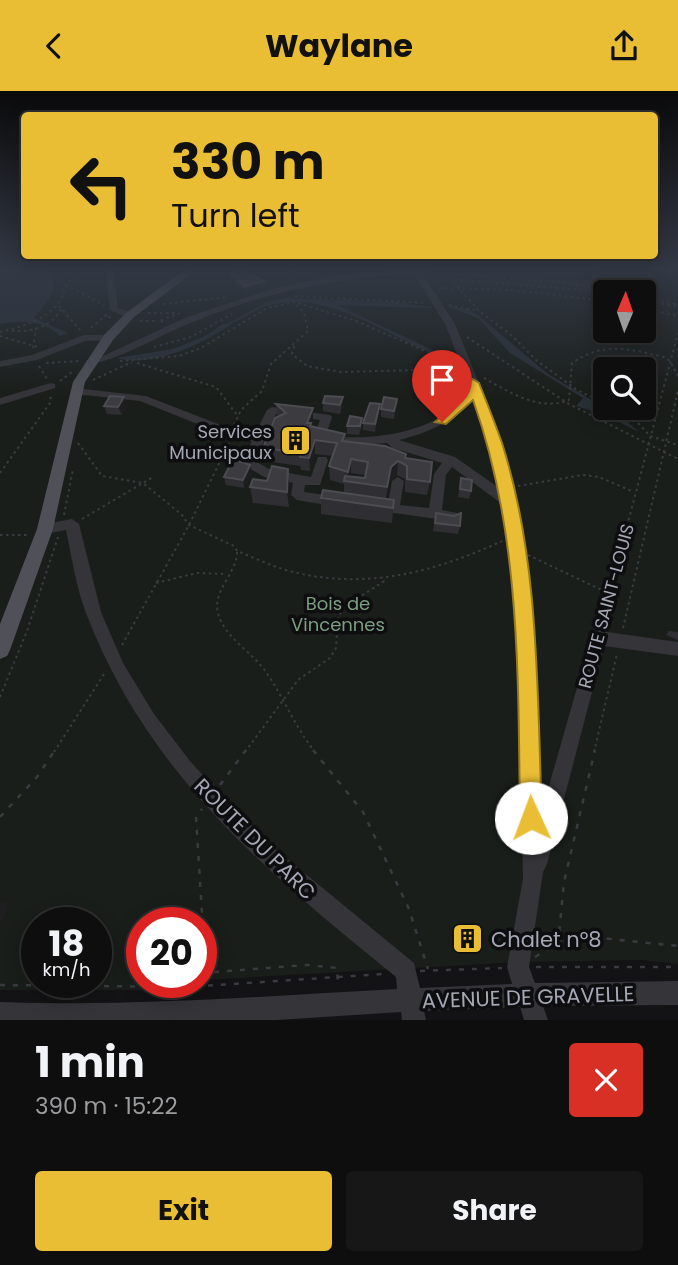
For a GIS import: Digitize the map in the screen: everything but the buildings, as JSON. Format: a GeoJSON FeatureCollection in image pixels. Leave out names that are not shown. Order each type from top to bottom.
{"type":"FeatureCollection","features":[{"type":"Feature","properties":{"kind":"main road"},"geometry":{"type":"LineString","coordinates":[[0,650],[56,528],[70,387],[108,338],[135,311]]}},
{"type":"Feature","properties":{"kind":"street"},"geometry":{"type":"LineString","coordinates":[[116,311],[130,315]]}},
{"type":"Feature","properties":{"kind":"street"},"geometry":{"type":"LineString","coordinates":[[92,360],[210,311]]}},
{"type":"Feature","properties":{"kind":"street"},"geometry":{"type":"LineString","coordinates":[[444,311],[496,444],[516,542],[526,650],[533,879],[520,967],[536,1020]]}},
{"type":"Feature","properties":{"kind":"street"},"geometry":{"type":"LineString","coordinates":[[0,364],[34,359],[84,338],[108,338]]}},
{"type":"Feature","properties":{"kind":"street"},"geometry":{"type":"LineString","coordinates":[[322,460],[316,482],[268,474],[248,462],[272,410],[326,417],[320,437],[354,442],[388,437],[442,422],[471,395],[473,383]]}},
{"type":"Feature","properties":{"kind":"street"},"geometry":{"type":"LineString","coordinates":[[0,402],[54,385]]}},
{"type":"Feature","properties":{"kind":"street"},"geometry":{"type":"LineString","coordinates":[[70,387],[142,398],[234,434],[260,438]]}},
{"type":"Feature","properties":{"kind":"street"},"geometry":{"type":"LineString","coordinates":[[388,437],[397,445],[451,460],[472,472],[510,503]]}},
{"type":"Feature","properties":{"kind":"street"},"geometry":{"type":"LineString","coordinates":[[435,514],[440,474],[451,460]]}},
{"type":"Feature","properties":{"kind":"street"},"geometry":{"type":"LineString","coordinates":[[300,480],[297,495],[452,516]]}},
{"type":"Feature","properties":{"kind":"street"},"geometry":{"type":"LineString","coordinates":[[393,509],[398,481]]}},
{"type":"Feature","properties":{"kind":"street","name":"ROUTE DU PARC"},"geometry":{"type":"LineString","coordinates":[[56,528],[113,660],[148,721],[210,799],[292,881],[406,971]]}},
{"type":"Feature","properties":{"kind":"street"},"geometry":{"type":"LineString","coordinates":[[600,632],[621,639],[678,649]]}},
{"type":"Feature","properties":{"kind":"street","name":"ROUTE SAINT-LOUIS"},"geometry":{"type":"LineString","coordinates":[[533,879],[600,632]]}},
{"type":"Feature","properties":{"kind":"street"},"geometry":{"type":"LineString","coordinates":[[406,971],[413,1010]]}},
{"type":"Feature","properties":{"kind":"street","name":"AVENUE DE GRAVELLE"},"geometry":{"type":"LineString","coordinates":[[0,1014],[200,1017],[337,1005],[413,1010],[527,995],[678,993]]}},
{"type":"Feature","properties":{"kind":"path"},"geometry":{"type":"LineString","coordinates":[[0,332],[31,324],[49,311]]}},
{"type":"Feature","properties":{"kind":"path"},"geometry":{"type":"LineString","coordinates":[[8,331],[22,332],[38,328],[57,318],[60,311]]}},
{"type":"Feature","properties":{"kind":"path"},"geometry":{"type":"LineString","coordinates":[[65,311],[84,338]]}},
{"type":"Feature","properties":{"kind":"path"},"geometry":{"type":"LineString","coordinates":[[144,349],[191,337],[237,311]]}},
{"type":"Feature","properties":{"kind":"path"},"geometry":{"type":"LineString","coordinates":[[70,387],[54,385],[37,363],[92,360],[134,362],[179,356],[201,348],[261,311]]}},
{"type":"Feature","properties":{"kind":"path"},"geometry":{"type":"LineString","coordinates":[[0,817],[37,777],[113,660],[189,525],[212,472],[234,434],[237,415],[243,406],[263,390],[268,368],[273,361],[294,347],[308,331],[308,321],[301,311]]}},
{"type":"Feature","properties":{"kind":"path"},"geometry":{"type":"LineString","coordinates":[[325,311],[356,321],[543,404],[565,403],[569,400],[567,392],[574,375],[572,363],[586,352],[607,345],[664,357],[670,361],[678,376]]}},
{"type":"Feature","properties":{"kind":"path"},"geometry":{"type":"LineString","coordinates":[[479,311],[569,385],[593,397]]}},
{"type":"Feature","properties":{"kind":"path"},"geometry":{"type":"LineString","coordinates":[[658,311],[678,316]]}},
{"type":"Feature","properties":{"kind":"path"},"geometry":{"type":"LineString","coordinates":[[159,321],[134,321],[142,313],[205,313],[221,322]]}},
{"type":"Feature","properties":{"kind":"path"},"geometry":{"type":"LineString","coordinates":[[107,314],[111,321]]}},
{"type":"Feature","properties":{"kind":"path"},"geometry":{"type":"LineString","coordinates":[[450,324],[512,372],[565,403],[678,459]]}},
{"type":"Feature","properties":{"kind":"path"},"geometry":{"type":"LineString","coordinates":[[0,336],[33,345],[38,328]]}},
{"type":"Feature","properties":{"kind":"path","name":"ROUTE SAINT-LOUIS"},"geometry":{"type":"LineString","coordinates":[[600,632],[678,333]]}},
{"type":"Feature","properties":{"kind":"path"},"geometry":{"type":"LineString","coordinates":[[294,347],[292,353],[307,366],[341,372],[467,369]]}},
{"type":"Feature","properties":{"kind":"path"},"geometry":{"type":"LineString","coordinates":[[0,473],[50,403],[54,385],[92,360]]}},
{"type":"Feature","properties":{"kind":"path"},"geometry":{"type":"LineString","coordinates":[[90,382],[134,362],[216,387],[237,415]]}},
{"type":"Feature","properties":{"kind":"path"},"geometry":{"type":"LineString","coordinates":[[558,944],[564,882],[678,391]]}},
{"type":"Feature","properties":{"kind":"path"},"geometry":{"type":"LineString","coordinates":[[674,411],[678,413]]}},
{"type":"Feature","properties":{"kind":"path"},"geometry":{"type":"LineString","coordinates":[[633,420],[650,436],[678,445]]}},
{"type":"Feature","properties":{"kind":"path"},"geometry":{"type":"LineString","coordinates":[[76,441],[102,476],[143,483],[182,515],[189,525],[234,545],[237,558],[217,599],[217,612],[226,629],[246,648],[282,699]]}},
{"type":"Feature","properties":{"kind":"path"},"geometry":{"type":"LineString","coordinates":[[0,697],[27,631],[72,475]]}},
{"type":"Feature","properties":{"kind":"path"},"geometry":{"type":"LineString","coordinates":[[506,488],[583,475],[599,477],[635,492]]}},
{"type":"Feature","properties":{"kind":"path"},"geometry":{"type":"LineString","coordinates":[[0,535],[56,528],[153,477]]}},
{"type":"Feature","properties":{"kind":"path"},"geometry":{"type":"LineString","coordinates":[[237,551],[291,572],[373,582],[443,566],[516,542],[609,594]]}},
{"type":"Feature","properties":{"kind":"path"},"geometry":{"type":"LineString","coordinates":[[154,584],[197,573],[228,574]]}},
{"type":"Feature","properties":{"kind":"path"},"geometry":{"type":"LineString","coordinates":[[202,907],[196,818],[282,699],[298,680],[330,657],[336,648],[338,617],[344,607],[387,579]]}},
{"type":"Feature","properties":{"kind":"path","name":"AVENUE DE GRAVELLE"},"geometry":{"type":"LineString","coordinates":[[282,699],[303,737],[363,812],[409,909],[429,971],[520,967],[678,967]]}},
{"type":"Feature","properties":{"kind":"path"},"geometry":{"type":"LineString","coordinates":[[520,967],[572,935],[678,946]]}},
{"type":"Feature","properties":{"kind":"path"},"geometry":{"type":"LineString","coordinates":[[217,972],[306,965],[337,968],[337,1005]]}},
{"type":"Feature","properties":{"kind":"path","name":"AVENUE DE GRAVELLE"},"geometry":{"type":"LineString","coordinates":[[0,985],[187,987],[406,971]]}},
{"type":"Feature","properties":{"kind":"green space","name":"Bois de Vincennes"},"geometry":{"type":"Polygon","coordinates":[[[0,311],[593,311],[593,343],[656,343],[656,311],[678,311],[678,964],[640,960],[519,962],[217,979],[217,907],[126,907],[126,990],[112,990],[112,907],[21,907],[21,990],[0,990],[0,311]]]}},
{"type":"Feature","properties":{"kind":"shaded area"},"geometry":{"type":"Polygon","coordinates":[[[0,311],[39,311],[34,318],[68,333],[60,336],[48,327],[33,323],[0,324],[0,311]]]}},
{"type":"Feature","properties":{"kind":"shaded area"},"geometry":{"type":"Polygon","coordinates":[[[343,311],[350,311],[460,363],[413,345],[343,311]]]}},
{"type":"Feature","properties":{"kind":"shaded area"},"geometry":{"type":"Polygon","coordinates":[[[460,311],[471,311],[478,315],[548,374],[593,401],[593,411],[576,406],[583,398],[510,353],[478,318],[460,311]]]}},
{"type":"Feature","properties":{"kind":"shaded area"},"geometry":{"type":"Polygon","coordinates":[[[223,324],[230,325],[176,353],[145,360],[116,358],[173,349],[205,336],[223,324]]]}},
{"type":"Feature","properties":{"kind":"shaded area"},"geometry":{"type":"Polygon","coordinates":[[[615,420],[625,420],[639,432],[615,420]]]}},
{"type":"Feature","properties":{"kind":"waterway"},"geometry":{"type":"LineString","coordinates":[[227,325],[252,311]]}},
{"type":"Feature","properties":{"kind":"place","name":"Services Municipaux"},"geometry":{"type":"Point","coordinates":[295,441]}},
{"type":"Feature","properties":{"kind":"place","name":"Chalet n°8"},"geometry":{"type":"Point","coordinates":[468,939]}},
{"type":"Feature","properties":{"kind":"route"},"geometry":{"type":"LineString","coordinates":[[442,422],[471,395],[473,383],[496,444],[515,534],[526,650],[531,818]]}}]}
